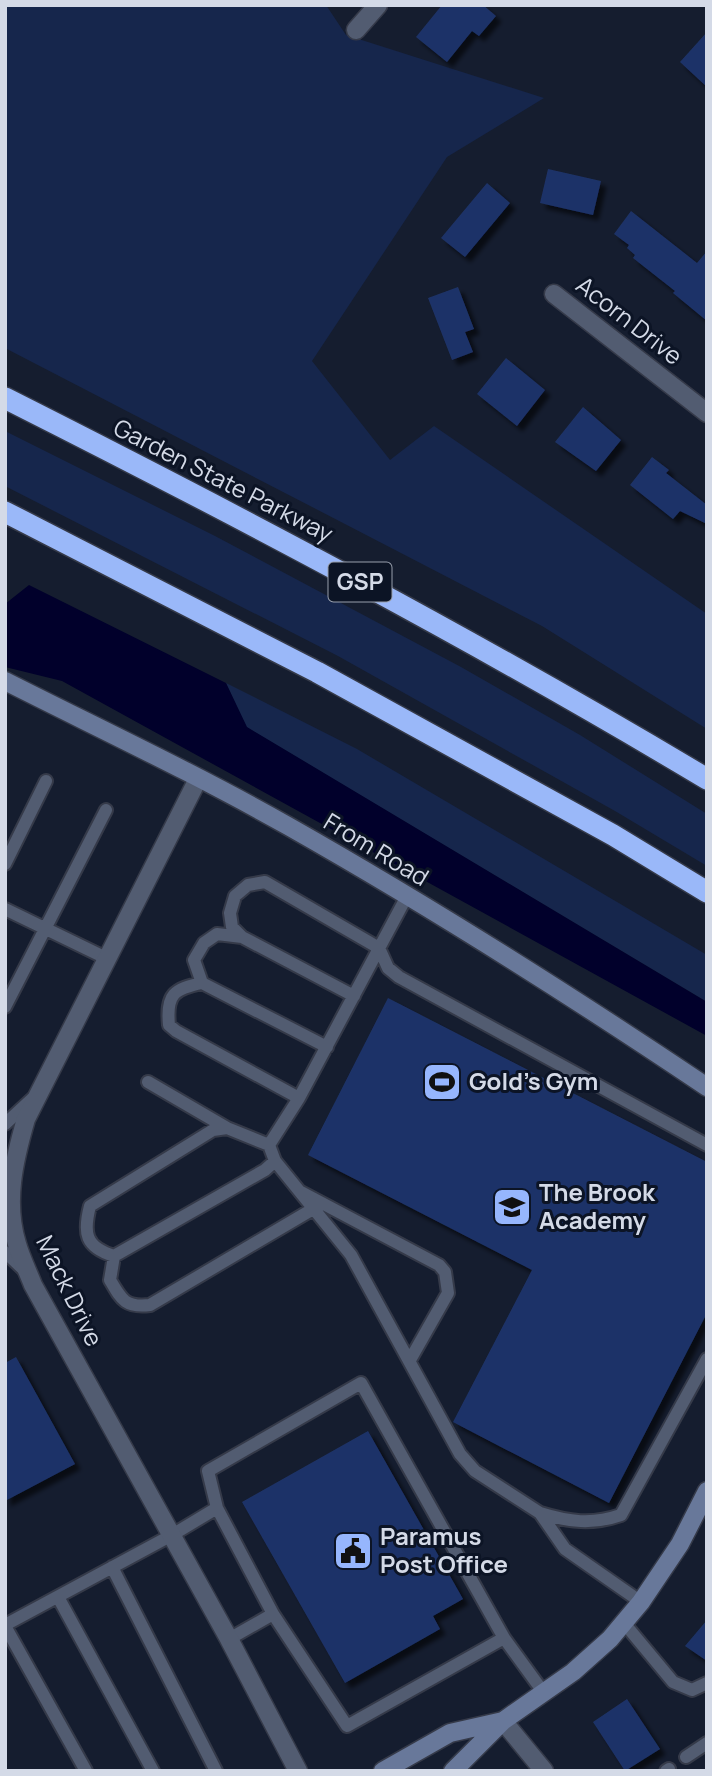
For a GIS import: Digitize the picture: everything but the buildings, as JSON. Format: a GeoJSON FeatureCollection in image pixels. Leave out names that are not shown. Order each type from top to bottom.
{"type":"FeatureCollection","features":[{"type":"Feature","properties":{"kind":"highway","name":"Garden State Parkway"},"geometry":{"type":"LineString","coordinates":[[5,398],[359,581],[707,779]]}},
{"type":"Feature","properties":{"kind":"highway"},"geometry":{"type":"LineString","coordinates":[[5,512],[317,672],[613,835],[707,892]]}},
{"type":"Feature","properties":{"kind":"street"},"geometry":{"type":"LineString","coordinates":[[356,30],[378,5]]}},
{"type":"Feature","properties":{"kind":"street","name":"Acorn Drive"},"geometry":{"type":"LineString","coordinates":[[554,294],[707,413]]}},
{"type":"Feature","properties":{"kind":"street","name":"From Road"},"geometry":{"type":"LineString","coordinates":[[5,681],[286,825],[517,962],[707,1087]]}},
{"type":"Feature","properties":{"kind":"street","name":"Mack Drive"},"geometry":{"type":"LineString","coordinates":[[198,779],[26,1119],[8,1187],[16,1243],[28,1273],[229,1639],[298,1771]]}},
{"type":"Feature","properties":{"kind":"street"},"geometry":{"type":"LineString","coordinates":[[453,1771],[503,1721],[573,1672],[610,1639],[641,1602],[680,1544],[705,1499]]}},
{"type":"Feature","properties":{"kind":"street"},"geometry":{"type":"LineString","coordinates":[[383,1771],[450,1733],[503,1721]]}},
{"type":"Feature","properties":{"kind":"street"},"geometry":{"type":"LineString","coordinates":[[503,1721],[544,1771]]}},
{"type":"Feature","properties":{"kind":"lane"},"geometry":{"type":"LineString","coordinates":[[5,864],[46,781]]}},
{"type":"Feature","properties":{"kind":"lane"},"geometry":{"type":"LineString","coordinates":[[5,1007],[106,810]]}},
{"type":"Feature","properties":{"kind":"lane"},"geometry":{"type":"LineString","coordinates":[[354,996],[242,937],[232,927],[230,912],[235,897],[248,885],[265,882],[379,948],[388,968],[399,977],[707,1145]]}},
{"type":"Feature","properties":{"kind":"lane"},"geometry":{"type":"LineString","coordinates":[[269,1145],[299,1098],[407,896]]}},
{"type":"Feature","properties":{"kind":"lane"},"geometry":{"type":"LineString","coordinates":[[5,909],[108,959]]}},
{"type":"Feature","properties":{"kind":"lane"},"geometry":{"type":"LineString","coordinates":[[202,983],[194,960],[204,943],[217,934],[242,937]]}},
{"type":"Feature","properties":{"kind":"lane"},"geometry":{"type":"LineString","coordinates":[[299,1098],[169,1025],[168,1007],[176,991],[185,986],[202,983],[327,1046]]}},
{"type":"Feature","properties":{"kind":"lane"},"geometry":{"type":"LineString","coordinates":[[148,1082],[228,1128],[269,1145],[275,1161],[351,1255],[460,1454],[475,1471],[540,1513],[583,1523],[603,1522],[621,1515],[707,1359]]}},
{"type":"Feature","properties":{"kind":"lane"},"geometry":{"type":"LineString","coordinates":[[5,1124],[42,1089]]}},
{"type":"Feature","properties":{"kind":"lane"},"geometry":{"type":"LineString","coordinates":[[228,1128],[213,1130],[90,1206],[86,1224],[88,1240],[99,1251],[114,1255],[265,1170],[275,1161]]}},
{"type":"Feature","properties":{"kind":"lane"},"geometry":{"type":"LineString","coordinates":[[298,1190],[439,1265],[445,1272],[448,1293],[410,1360]]}},
{"type":"Feature","properties":{"kind":"lane"},"geometry":{"type":"LineString","coordinates":[[114,1255],[110,1280],[122,1300],[136,1307],[149,1305],[313,1209]]}},
{"type":"Feature","properties":{"kind":"lane"},"geometry":{"type":"LineString","coordinates":[[5,1252],[28,1273]]}},
{"type":"Feature","properties":{"kind":"lane"},"geometry":{"type":"LineString","coordinates":[[504,1638],[347,1726],[273,1614],[217,1508],[208,1471],[361,1384],[504,1638],[544,1693]]}},
{"type":"Feature","properties":{"kind":"lane"},"geometry":{"type":"LineString","coordinates":[[86,1771],[5,1625],[217,1508]]}},
{"type":"Feature","properties":{"kind":"lane"},"geometry":{"type":"LineString","coordinates":[[540,1513],[565,1549],[641,1602]]}},
{"type":"Feature","properties":{"kind":"lane"},"geometry":{"type":"LineString","coordinates":[[112,1567],[215,1771]]}},
{"type":"Feature","properties":{"kind":"lane"},"geometry":{"type":"LineString","coordinates":[[58,1597],[152,1771]]}},
{"type":"Feature","properties":{"kind":"lane"},"geometry":{"type":"LineString","coordinates":[[229,1639],[273,1614]]}},
{"type":"Feature","properties":{"kind":"lane"},"geometry":{"type":"LineString","coordinates":[[624,1623],[673,1682],[692,1690],[707,1683]]}},
{"type":"Feature","properties":{"kind":"lane"},"geometry":{"type":"LineString","coordinates":[[686,1757],[707,1743]]}},
{"type":"Feature","properties":{"kind":"shaded area"},"geometry":{"type":"Polygon","coordinates":[[[5,5],[326,5],[346,35],[544,98],[447,157],[312,361],[390,460],[434,426],[707,614],[707,729],[542,626],[5,348],[5,5]]]}},
{"type":"Feature","properties":{"kind":"shaded area"},"geometry":{"type":"Polygon","coordinates":[[[5,431],[215,536],[461,667],[580,735],[707,814],[707,866],[615,811],[338,656],[5,486],[5,431]]]}},
{"type":"Feature","properties":{"kind":"shaded area"},"geometry":{"type":"Polygon","coordinates":[[[29,585],[226,683],[247,727],[707,1002],[707,1036],[62,681],[5,667],[5,604],[29,585]]]}},
{"type":"Feature","properties":{"kind":"shaded area"},"geometry":{"type":"Polygon","coordinates":[[[226,683],[357,749],[707,955],[707,1002],[246,727],[226,683]]]}},
{"type":"Feature","properties":{"kind":"place","name":"Gold's Gym"},"geometry":{"type":"Point","coordinates":[442,1082]}},
{"type":"Feature","properties":{"kind":"place","name":"The Brook Academy"},"geometry":{"type":"Point","coordinates":[512,1207]}},
{"type":"Feature","properties":{"kind":"place","name":"Paramus Post Office"},"geometry":{"type":"Point","coordinates":[353,1551]}}]}
